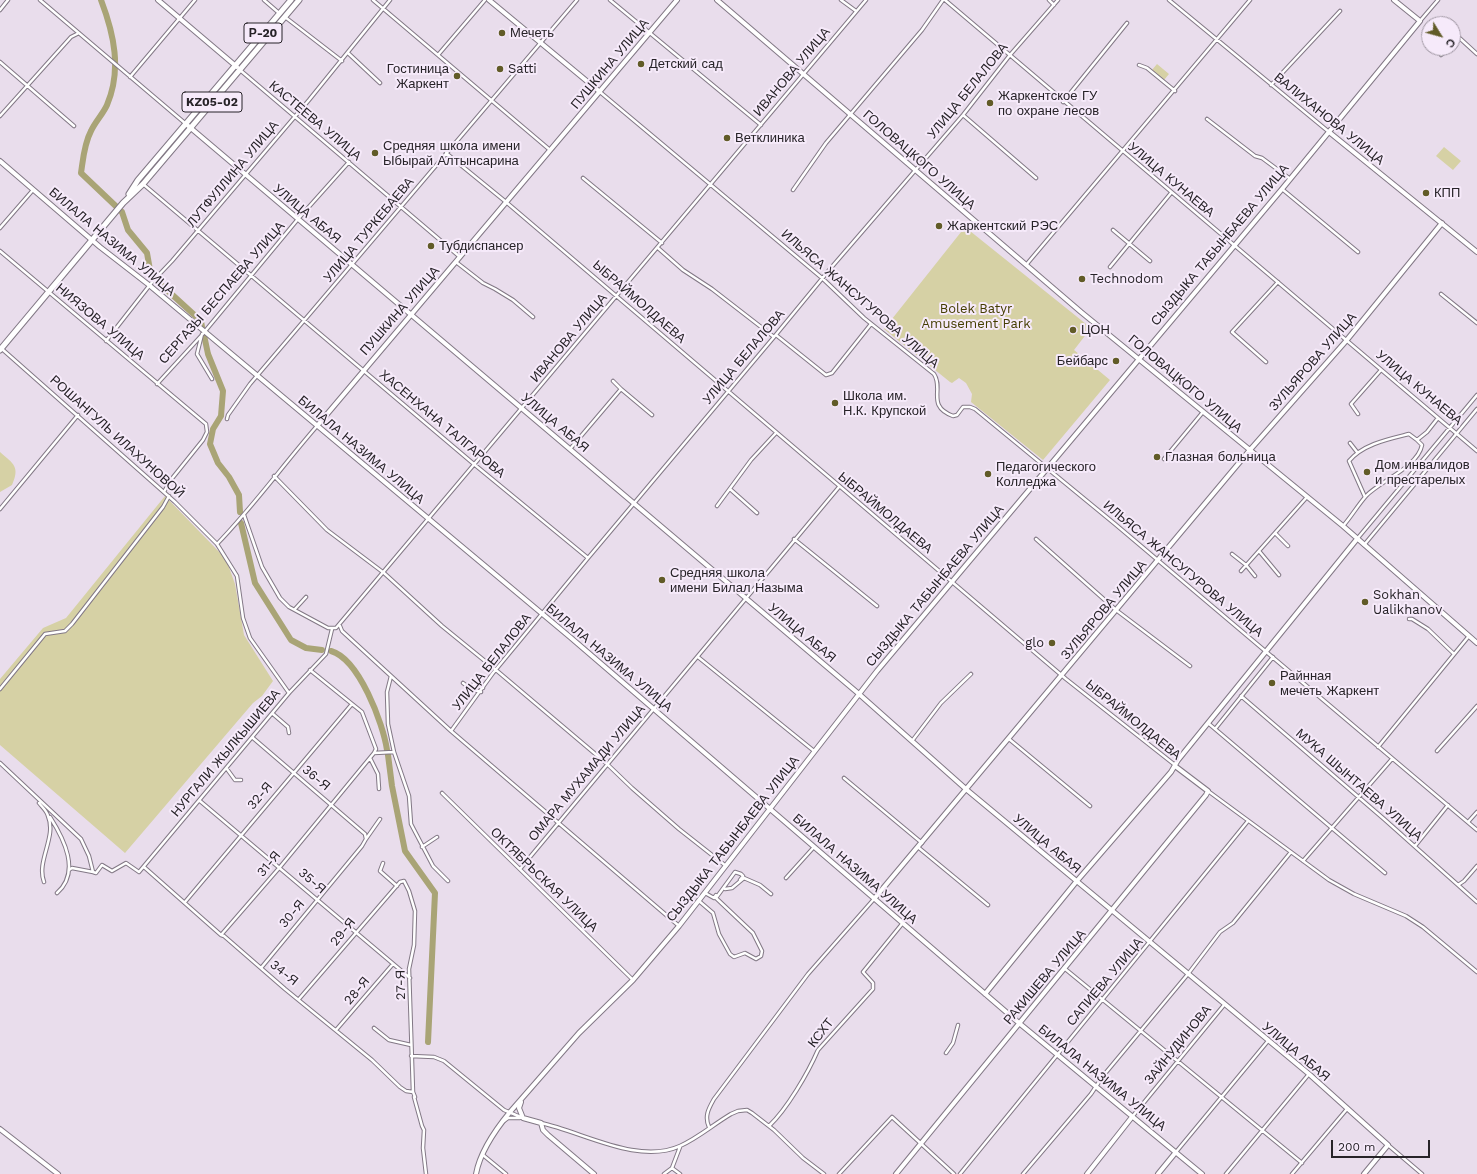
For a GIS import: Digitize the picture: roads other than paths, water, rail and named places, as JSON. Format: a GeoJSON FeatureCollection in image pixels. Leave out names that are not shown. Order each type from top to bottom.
{"type":"FeatureCollection","features":[{"type":"Feature","properties":{"kind":"highway","name":"Р-20"},"geometry":{"type":"LineString","coordinates":[[237,68],[282,15],[291,0]]}},
{"type":"Feature","properties":{"kind":"highway"},"geometry":{"type":"LineString","coordinates":[[282,15],[299,0]]}},
{"type":"Feature","properties":{"kind":"highway","name":"KZ05-02"},"geometry":{"type":"LineString","coordinates":[[0,348],[49,292],[237,68]]}},
{"type":"Feature","properties":{"kind":"street"},"geometry":{"type":"LineString","coordinates":[[0,10],[8,0]]}},
{"type":"Feature","properties":{"kind":"street","name":"УЛИЦА АБАЯ"},"geometry":{"type":"LineString","coordinates":[[40,0],[859,694],[967,790],[1224,1005],[1309,1074],[1422,1174]]}},
{"type":"Feature","properties":{"kind":"street","name":"КАСТЕЕВА УЛИЦА"},"geometry":{"type":"LineString","coordinates":[[158,0],[460,257]]}},
{"type":"Feature","properties":{"kind":"street"},"geometry":{"type":"LineString","coordinates":[[130,76],[195,0]]}},
{"type":"Feature","properties":{"kind":"street"},"geometry":{"type":"LineString","coordinates":[[264,0],[342,61]]}},
{"type":"Feature","properties":{"kind":"street"},"geometry":{"type":"LineString","coordinates":[[373,0],[492,99],[550,150]]}},
{"type":"Feature","properties":{"kind":"street","name":"ЛУТФУЛЛИНА УЛИЦА"},"geometry":{"type":"LineString","coordinates":[[106,341],[153,281],[172,261],[342,61],[390,0]]}},
{"type":"Feature","properties":{"kind":"street"},"geometry":{"type":"LineString","coordinates":[[438,55],[485,0]]}},
{"type":"Feature","properties":{"kind":"street","name":"ИЛЬЯСА ЖАНСУГУРОВА УЛИЦА"},"geometry":{"type":"LineString","coordinates":[[489,0],[822,278],[871,324],[934,374],[936,382],[936,399],[942,410],[953,416],[957,415],[963,408],[970,406],[975,409],[1159,561],[1392,760],[1477,830]]}},
{"type":"Feature","properties":{"kind":"street","name":"УЛИЦА ТУРКЕБАЕВА"},"geometry":{"type":"LineString","coordinates":[[227,419],[228,414],[238,399],[576,0]]}},
{"type":"Feature","properties":{"kind":"street"},"geometry":{"type":"LineString","coordinates":[[610,0],[761,125]]}},
{"type":"Feature","properties":{"kind":"street","name":"ПУШКИНА УЛИЦА"},"geometry":{"type":"LineString","coordinates":[[217,544],[244,515],[274,476],[363,370],[677,0]]}},
{"type":"Feature","properties":{"kind":"street","name":"ГОЛОВАЦКОГО УЛИЦА"},"geometry":{"type":"LineString","coordinates":[[717,0],[1081,312],[1139,358],[1249,451],[1343,526],[1477,643]]}},
{"type":"Feature","properties":{"kind":"street"},"geometry":{"type":"LineString","coordinates":[[841,0],[856,11]]}},
{"type":"Feature","properties":{"kind":"street","name":"ИВАНОВА УЛИЦА"},"geometry":{"type":"LineString","coordinates":[[332,628],[336,628],[340,625],[866,0]]}},
{"type":"Feature","properties":{"kind":"street"},"geometry":{"type":"LineString","coordinates":[[793,190],[814,158],[850,113],[922,30],[944,0]]}},
{"type":"Feature","properties":{"kind":"street","name":"УЛИЦА КУНАЕВА"},"geometry":{"type":"LineString","coordinates":[[944,0],[1477,451]]}},
{"type":"Feature","properties":{"kind":"street"},"geometry":{"type":"LineString","coordinates":[[1049,0],[1054,5]]}},
{"type":"Feature","properties":{"kind":"street","name":"УЛИЦА БЕЛАЛОВА"},"geometry":{"type":"LineString","coordinates":[[451,731],[496,670],[588,558],[822,278],[963,115],[1010,55],[1058,0]]}},
{"type":"Feature","properties":{"kind":"street","name":"ВАЛИХАНОВА УЛИЦА"},"geometry":{"type":"LineString","coordinates":[[1169,0],[1477,252]]}},
{"type":"Feature","properties":{"kind":"street"},"geometry":{"type":"LineString","coordinates":[[1026,265],[1123,153],[1250,0]]}},
{"type":"Feature","properties":{"kind":"street"},"geometry":{"type":"LineString","coordinates":[[1394,0],[1420,21]]}},
{"type":"Feature","properties":{"kind":"street","name":"СЫЗДЫКА ТАБЫНБАЕВА УЛИЦА"},"geometry":{"type":"LineString","coordinates":[[476,1174],[482,1155],[501,1123],[510,1112],[580,1034],[633,980],[679,926],[859,694],[1046,468],[1233,245],[1282,189],[1438,0]]}},
{"type":"Feature","properties":{"kind":"street"},"geometry":{"type":"LineString","coordinates":[[1271,85],[1340,11]]}},
{"type":"Feature","properties":{"kind":"street"},"geometry":{"type":"LineString","coordinates":[[1063,102],[1127,24]]}},
{"type":"Feature","properties":{"kind":"street"},"geometry":{"type":"LineString","coordinates":[[0,116],[71,37],[79,33]]}},
{"type":"Feature","properties":{"kind":"street"},"geometry":{"type":"LineString","coordinates":[[1461,39],[1477,54]]}},
{"type":"Feature","properties":{"kind":"street"},"geometry":{"type":"LineString","coordinates":[[348,53],[380,83]]}},
{"type":"Feature","properties":{"kind":"street"},"geometry":{"type":"LineString","coordinates":[[0,62],[74,126]]}},
{"type":"Feature","properties":{"kind":"street"},"geometry":{"type":"LineString","coordinates":[[1139,65],[1147,68],[1175,91]]}},
{"type":"Feature","properties":{"kind":"street"},"geometry":{"type":"LineString","coordinates":[[963,115],[1036,178]]}},
{"type":"Feature","properties":{"kind":"street"},"geometry":{"type":"LineString","coordinates":[[1207,119],[1255,156],[1262,158],[1290,178]]}},
{"type":"Feature","properties":{"kind":"street","name":"ЫБРАЙМОЛДАЕВА"},"geometry":{"type":"LineString","coordinates":[[446,153],[506,202],[839,487],[1063,676],[1175,766],[1302,861],[1330,880],[1363,898],[1386,906],[1418,924],[1450,948],[1477,972]]}},
{"type":"Feature","properties":{"kind":"street","name":"БИЛАЛА НАЗИМА УЛИЦА"},"geometry":{"type":"LineString","coordinates":[[0,160],[92,240],[150,285],[203,333],[542,614],[1019,1023],[1202,1174]]}},
{"type":"Feature","properties":{"kind":"street","name":"СЕРГАЗЫ БЕСПАЕВА УЛИЦА"},"geometry":{"type":"LineString","coordinates":[[157,384],[203,333],[298,219],[349,162]]}},
{"type":"Feature","properties":{"kind":"street"},"geometry":{"type":"LineString","coordinates":[[583,178],[662,243]]}},
{"type":"Feature","properties":{"kind":"street","name":"ХАСЕНХАНА ТАЛГАРОВА"},"geometry":{"type":"LineString","coordinates":[[141,182],[475,465],[588,558]]}},
{"type":"Feature","properties":{"kind":"street"},"geometry":{"type":"LineString","coordinates":[[0,228],[33,189]]}},
{"type":"Feature","properties":{"kind":"street"},"geometry":{"type":"LineString","coordinates":[[1282,189],[1358,252]]}},
{"type":"Feature","properties":{"kind":"street"},"geometry":{"type":"LineString","coordinates":[[1110,266],[1171,193]]}},
{"type":"Feature","properties":{"kind":"street","name":"ЗУЛЬЯРОВА УЛИЦА"},"geometry":{"type":"LineString","coordinates":[[874,899],[919,848],[1063,676],[1116,610],[1159,561],[1249,451],[1346,341],[1442,223]]}},
{"type":"Feature","properties":{"kind":"street"},"geometry":{"type":"LineString","coordinates":[[1114,230],[1150,261]]}},
{"type":"Feature","properties":{"kind":"street"},"geometry":{"type":"LineString","coordinates":[[658,248],[683,270],[712,289],[826,375],[832,373],[871,324]]}},
{"type":"Feature","properties":{"kind":"street","name":"НИЯЗОВА УЛИЦА"},"geometry":{"type":"LineString","coordinates":[[0,251],[206,424],[207,432],[203,440],[170,481],[164,492]]}},
{"type":"Feature","properties":{"kind":"street"},"geometry":{"type":"LineString","coordinates":[[456,262],[483,283],[500,291],[533,317]]}},
{"type":"Feature","properties":{"kind":"street"},"geometry":{"type":"LineString","coordinates":[[1266,362],[1232,332],[1278,282]]}},
{"type":"Feature","properties":{"kind":"street"},"geometry":{"type":"LineString","coordinates":[[1441,294],[1477,323]]}},
{"type":"Feature","properties":{"kind":"street"},"geometry":{"type":"LineString","coordinates":[[203,333],[197,354],[212,379]]}},
{"type":"Feature","properties":{"kind":"street","name":"РОШАНГУЛЬ ИЛАХУНОВОЙ"},"geometry":{"type":"LineString","coordinates":[[0,348],[169,496],[217,544],[237,576],[244,618],[250,638],[289,693]]}},
{"type":"Feature","properties":{"kind":"street"},"geometry":{"type":"LineString","coordinates":[[1358,414],[1351,404],[1382,370]]}},
{"type":"Feature","properties":{"kind":"street"},"geometry":{"type":"LineString","coordinates":[[613,381],[652,415]]}},
{"type":"Feature","properties":{"kind":"street"},"geometry":{"type":"LineString","coordinates":[[570,449],[621,389]]}},
{"type":"Feature","properties":{"kind":"street"},"geometry":{"type":"LineString","coordinates":[[985,994],[1076,882],[1175,766],[1357,539],[1477,395]]}},
{"type":"Feature","properties":{"kind":"street"},"geometry":{"type":"LineString","coordinates":[[1364,545],[1414,484],[1458,434],[1477,409]]}},
{"type":"Feature","properties":{"kind":"street"},"geometry":{"type":"LineString","coordinates":[[1164,460],[1203,412]]}},
{"type":"Feature","properties":{"kind":"street"},"geometry":{"type":"LineString","coordinates":[[0,509],[78,415]]}},
{"type":"Feature","properties":{"kind":"street"},"geometry":{"type":"LineString","coordinates":[[1416,440],[1427,432],[1438,418]]}},
{"type":"Feature","properties":{"kind":"street"},"geometry":{"type":"LineString","coordinates":[[717,506],[751,460],[776,433]]}},
{"type":"Feature","properties":{"kind":"street"},"geometry":{"type":"LineString","coordinates":[[1343,526],[1365,497],[1416,457],[1421,451],[1422,445],[1409,434],[1384,440],[1357,452],[1349,461],[1365,497]]}},
{"type":"Feature","properties":{"kind":"street"},"geometry":{"type":"LineString","coordinates":[[1350,443],[1357,452]]}},
{"type":"Feature","properties":{"kind":"street"},"geometry":{"type":"LineString","coordinates":[[274,476],[327,530],[384,573],[432,617],[608,765],[679,828],[726,866]]}},
{"type":"Feature","properties":{"kind":"street","name":"ОМАРА МУХАМАДИ УЛИЦА"},"geometry":{"type":"LineString","coordinates":[[520,869],[654,710],[794,539],[839,487]]}},
{"type":"Feature","properties":{"kind":"street"},"geometry":{"type":"LineString","coordinates":[[730,489],[757,513]]}},
{"type":"Feature","properties":{"kind":"street"},"geometry":{"type":"LineString","coordinates":[[0,689],[45,634],[65,631],[72,624],[163,508],[169,496]]}},
{"type":"Feature","properties":{"kind":"street"},"geometry":{"type":"LineString","coordinates":[[1241,571],[1276,534],[1307,497]]}},
{"type":"Feature","properties":{"kind":"street"},"geometry":{"type":"LineString","coordinates":[[244,515],[262,567],[271,585],[280,598],[295,609],[328,628],[332,628]]}},
{"type":"Feature","properties":{"kind":"street"},"geometry":{"type":"LineString","coordinates":[[1276,534],[1288,546]]}},
{"type":"Feature","properties":{"kind":"street"},"geometry":{"type":"LineString","coordinates":[[794,539],[877,606]]}},
{"type":"Feature","properties":{"kind":"street"},"geometry":{"type":"LineString","coordinates":[[1036,539],[1116,610],[1190,666]]}},
{"type":"Feature","properties":{"kind":"street"},"geometry":{"type":"LineString","coordinates":[[1259,551],[1279,575]]}},
{"type":"Feature","properties":{"kind":"street"},"geometry":{"type":"LineString","coordinates":[[1232,554],[1246,565],[1255,576]]}},
{"type":"Feature","properties":{"kind":"street"},"geometry":{"type":"LineString","coordinates":[[295,609],[306,597]]}},
{"type":"Feature","properties":{"kind":"street"},"geometry":{"type":"LineString","coordinates":[[1409,619],[1412,619],[1428,628],[1454,654]]}},
{"type":"Feature","properties":{"kind":"street"},"geometry":{"type":"LineString","coordinates":[[340,625],[342,631],[451,731],[679,926]]}},
{"type":"Feature","properties":{"kind":"street","name":"НУРГАЛИ ЖЫЛКЫШИЕВА"},"geometry":{"type":"LineString","coordinates":[[144,867],[289,693],[326,654],[332,628]]}},
{"type":"Feature","properties":{"kind":"street"},"geometry":{"type":"LineString","coordinates":[[1378,748],[1469,636]]}},
{"type":"Feature","properties":{"kind":"street"},"geometry":{"type":"LineString","coordinates":[[698,657],[814,751]]}},
{"type":"Feature","properties":{"kind":"street"},"geometry":{"type":"LineString","coordinates":[[1215,729],[1273,657]]}},
{"type":"Feature","properties":{"kind":"street"},"geometry":{"type":"LineString","coordinates":[[310,670],[362,712],[366,719],[376,749],[374,754],[394,752]]}},
{"type":"Feature","properties":{"kind":"street"},"geometry":{"type":"LineString","coordinates":[[912,742],[941,703],[971,674]]}},
{"type":"Feature","properties":{"kind":"street"},"geometry":{"type":"LineString","coordinates":[[391,676],[387,692],[388,724],[394,752],[409,796],[411,824],[433,866],[448,881]]}},
{"type":"Feature","properties":{"kind":"street"},"geometry":{"type":"LineString","coordinates":[[463,683],[468,687],[481,692]]}},
{"type":"Feature","properties":{"kind":"street"},"geometry":{"type":"LineString","coordinates":[[468,687],[474,684],[483,688]]}},
{"type":"Feature","properties":{"kind":"street","name":"МУКА ШЫНТАЕВА УЛИЦА"},"geometry":{"type":"LineString","coordinates":[[1241,696],[1415,846],[1477,902]]}},
{"type":"Feature","properties":{"kind":"street","name":"32-Я"},"geometry":{"type":"LineString","coordinates":[[185,902],[293,772],[352,704]]}},
{"type":"Feature","properties":{"kind":"street"},"geometry":{"type":"LineString","coordinates":[[1437,751],[1477,706]]}},
{"type":"Feature","properties":{"kind":"street"},"geometry":{"type":"LineString","coordinates":[[273,714],[288,727],[289,733]]}},
{"type":"Feature","properties":{"kind":"street"},"geometry":{"type":"LineString","coordinates":[[1208,723],[1385,874]]}},
{"type":"Feature","properties":{"kind":"street","name":"36-Я"},"geometry":{"type":"LineString","coordinates":[[253,738],[365,834]]}},
{"type":"Feature","properties":{"kind":"street"},"geometry":{"type":"LineString","coordinates":[[1009,739],[1090,806]]}},
{"type":"Feature","properties":{"kind":"street","name":"31-Я"},"geometry":{"type":"LineString","coordinates":[[221,935],[226,931],[374,754]]}},
{"type":"Feature","properties":{"kind":"street"},"geometry":{"type":"LineString","coordinates":[[370,758],[378,774],[379,788]]}},
{"type":"Feature","properties":{"kind":"street"},"geometry":{"type":"LineString","coordinates":[[1302,861],[1392,760]]}},
{"type":"Feature","properties":{"kind":"street"},"geometry":{"type":"LineString","coordinates":[[0,763],[32,795],[81,839],[89,856],[93,872]]}},
{"type":"Feature","properties":{"kind":"street"},"geometry":{"type":"LineString","coordinates":[[227,769],[235,780],[242,780]]}},
{"type":"Feature","properties":{"kind":"street"},"geometry":{"type":"LineString","coordinates":[[844,778],[923,843]]}},
{"type":"Feature","properties":{"kind":"street","name":"РАКИШЕВА УЛИЦА"},"geometry":{"type":"LineString","coordinates":[[896,1174],[1112,911],[1208,791]]}},
{"type":"Feature","properties":{"kind":"street","name":"ОКТЯБРЬСКАЯ УЛИЦА"},"geometry":{"type":"LineString","coordinates":[[442,793],[633,980]]}},
{"type":"Feature","properties":{"kind":"street"},"geometry":{"type":"LineString","coordinates":[[32,795],[48,815],[68,855],[69,871],[61,889],[57,893]]}},
{"type":"Feature","properties":{"kind":"street","name":"35-Я"},"geometry":{"type":"LineString","coordinates":[[200,801],[410,978]]}},
{"type":"Feature","properties":{"kind":"street"},"geometry":{"type":"LineString","coordinates":[[1415,846],[1448,805]]}},
{"type":"Feature","properties":{"kind":"street"},"geometry":{"type":"LineString","coordinates":[[1468,822],[1477,812]]}},
{"type":"Feature","properties":{"kind":"street"},"geometry":{"type":"LineString","coordinates":[[44,882],[42,870],[49,832],[48,815]]}},
{"type":"Feature","properties":{"kind":"street","name":"30-Я"},"geometry":{"type":"LineString","coordinates":[[261,968],[362,846],[380,819]]}},
{"type":"Feature","properties":{"kind":"street","name":"САПИЕВА УЛИЦА"},"geometry":{"type":"LineString","coordinates":[[960,1174],[1248,821]]}},
{"type":"Feature","properties":{"kind":"street"},"geometry":{"type":"LineString","coordinates":[[366,839],[365,834],[370,834]]}},
{"type":"Feature","properties":{"kind":"street"},"geometry":{"type":"LineString","coordinates":[[422,847],[437,837]]}},
{"type":"Feature","properties":{"kind":"street"},"geometry":{"type":"LineString","coordinates":[[786,878],[814,846]]}},
{"type":"Feature","properties":{"kind":"street"},"geometry":{"type":"LineString","coordinates":[[919,848],[988,905]]}},
{"type":"Feature","properties":{"kind":"street"},"geometry":{"type":"LineString","coordinates":[[1023,1174],[1188,974],[1220,932],[1233,924],[1291,852]]}},
{"type":"Feature","properties":{"kind":"street"},"geometry":{"type":"LineString","coordinates":[[69,871],[72,868],[96,873],[102,865],[112,871],[126,863],[139,872],[144,867]]}},
{"type":"Feature","properties":{"kind":"street"},"geometry":{"type":"LineString","coordinates":[[383,863],[380,871],[397,886]]}},
{"type":"Feature","properties":{"kind":"street"},"geometry":{"type":"LineString","coordinates":[[1458,885],[1464,881],[1477,866]]}},
{"type":"Feature","properties":{"kind":"street","name":"34-Я"},"geometry":{"type":"LineString","coordinates":[[144,867],[221,935],[372,1060],[400,1086],[411,1092]]}},
{"type":"Feature","properties":{"kind":"street"},"geometry":{"type":"LineString","coordinates":[[699,901],[713,913],[716,927],[730,954],[734,957],[745,954],[756,958],[761,956],[762,951],[757,938],[716,898],[723,889],[735,872],[743,876],[732,888],[723,889],[714,898],[705,893]]}},
{"type":"Feature","properties":{"kind":"street"},"geometry":{"type":"LineString","coordinates":[[740,880],[744,878],[753,881],[771,894]]}},
{"type":"Feature","properties":{"kind":"street","name":"29-Я"},"geometry":{"type":"LineString","coordinates":[[299,999],[356,932],[397,886],[404,881]]}},
{"type":"Feature","properties":{"kind":"street","name":"27-Я"},"geometry":{"type":"LineString","coordinates":[[404,881],[409,891],[415,911],[410,978],[411,1092],[414,1097],[424,1130],[423,1155],[426,1174]]}},
{"type":"Feature","properties":{"kind":"street"},"geometry":{"type":"LineString","coordinates":[[709,1127],[706,1121],[707,1113],[714,1099],[808,974],[874,899]]}},
{"type":"Feature","properties":{"kind":"street","name":"КСХТ"},"geometry":{"type":"LineString","coordinates":[[769,1126],[799,1084],[813,1062],[818,1050],[873,989],[873,983],[863,972],[902,924]]}},
{"type":"Feature","properties":{"kind":"street"},"geometry":{"type":"LineString","coordinates":[[226,931],[226,938]]}},
{"type":"Feature","properties":{"kind":"street","name":"28-Я"},"geometry":{"type":"LineString","coordinates":[[336,1030],[393,964]]}},
{"type":"Feature","properties":{"kind":"street"},"geometry":{"type":"LineString","coordinates":[[1064,968],[1302,1163]]}},
{"type":"Feature","properties":{"kind":"street","name":"ЗАЙНУДИНОВА"},"geometry":{"type":"LineString","coordinates":[[1087,1174],[1132,1116],[1224,1005]]}},
{"type":"Feature","properties":{"kind":"street"},"geometry":{"type":"LineString","coordinates":[[946,1053],[953,1043],[958,1025]]}},
{"type":"Feature","properties":{"kind":"street"},"geometry":{"type":"LineString","coordinates":[[374,1028],[389,1040],[411,1045]]}},
{"type":"Feature","properties":{"kind":"street"},"geometry":{"type":"LineString","coordinates":[[1158,1174],[1268,1041]]}},
{"type":"Feature","properties":{"kind":"street"},"geometry":{"type":"LineString","coordinates":[[411,1056],[434,1057],[444,1061],[504,1110],[522,1118],[639,1152],[670,1150],[680,1146],[709,1127],[738,1111],[747,1110],[769,1126],[824,1174]]}},
{"type":"Feature","properties":{"kind":"street"},"geometry":{"type":"LineString","coordinates":[[1226,1174],[1309,1074]]}},
{"type":"Feature","properties":{"kind":"street"},"geometry":{"type":"LineString","coordinates":[[521,1100],[519,1108],[522,1118]]}},
{"type":"Feature","properties":{"kind":"street"},"geometry":{"type":"LineString","coordinates":[[1292,1174],[1347,1109]]}},
{"type":"Feature","properties":{"kind":"street"},"geometry":{"type":"LineString","coordinates":[[501,1123],[508,1118],[522,1118]]}},
{"type":"Feature","properties":{"kind":"street"},"geometry":{"type":"LineString","coordinates":[[839,1174],[892,1118],[954,1174]]}},
{"type":"Feature","properties":{"kind":"street"},"geometry":{"type":"LineString","coordinates":[[541,1123],[543,1130],[548,1135],[594,1174]]}},
{"type":"Feature","properties":{"kind":"street"},"geometry":{"type":"LineString","coordinates":[[0,1129],[58,1174]]}},
{"type":"Feature","properties":{"kind":"street"},"geometry":{"type":"LineString","coordinates":[[1364,1174],[1388,1145]]}},
{"type":"Feature","properties":{"kind":"street"},"geometry":{"type":"LineString","coordinates":[[664,1174],[672,1168],[680,1146]]}},
{"type":"Feature","properties":{"kind":"street"},"geometry":{"type":"LineString","coordinates":[[482,1155],[506,1174]]}},
{"type":"Feature","properties":{"kind":"street"},"geometry":{"type":"LineString","coordinates":[[672,1168],[680,1174]]}},
{"type":"Feature","properties":{"kind":"waterway"},"geometry":{"type":"LineString","coordinates":[[101,0],[113,39],[115,65],[114,79],[112,92],[107,105],[87,141],[81,173],[122,212],[128,230],[147,253],[150,270],[155,279],[201,321],[202,327]]}},
{"type":"Feature","properties":{"kind":"waterway"},"geometry":{"type":"LineString","coordinates":[[204,335],[208,354],[223,391],[221,416],[213,429],[210,444],[218,463],[229,477],[239,495],[240,512]]}},
{"type":"Feature","properties":{"kind":"waterway"},"geometry":{"type":"LineString","coordinates":[[241,523],[255,583],[291,640],[306,648],[322,650]]}},
{"type":"Feature","properties":{"kind":"waterway"},"geometry":{"type":"LineString","coordinates":[[331,651],[341,656],[351,666],[368,693],[385,738],[387,750]]}},
{"type":"Feature","properties":{"kind":"waterway"},"geometry":{"type":"LineString","coordinates":[[388,755],[392,786],[405,851],[435,893],[428,1042]]}},
{"type":"Feature","properties":{"kind":"place","name":"Мечеть"},"geometry":{"type":"Point","coordinates":[502,33]}},
{"type":"Feature","properties":{"kind":"place","name":"Детский сад"},"geometry":{"type":"Point","coordinates":[641,64]}},
{"type":"Feature","properties":{"kind":"place","name":"Satti"},"geometry":{"type":"Point","coordinates":[500,69]}},
{"type":"Feature","properties":{"kind":"place","name":"Гостиница Жаркент"},"geometry":{"type":"Point","coordinates":[457,76]}},
{"type":"Feature","properties":{"kind":"place","name":"Жаркентское ГУ по охране лесов"},"geometry":{"type":"Point","coordinates":[990,103]}},
{"type":"Feature","properties":{"kind":"place","name":"Ветклиника"},"geometry":{"type":"Point","coordinates":[727,138]}},
{"type":"Feature","properties":{"kind":"place","name":"Средняя школа имени Ыбырай Алтынсарина"},"geometry":{"type":"Point","coordinates":[375,153]}},
{"type":"Feature","properties":{"kind":"place","name":"КПП"},"geometry":{"type":"Point","coordinates":[1426,193]}},
{"type":"Feature","properties":{"kind":"place","name":"Жаркентский РЭС"},"geometry":{"type":"Point","coordinates":[939,226]}},
{"type":"Feature","properties":{"kind":"place","name":"Тубдиспансер"},"geometry":{"type":"Point","coordinates":[431,246]}},
{"type":"Feature","properties":{"kind":"place","name":"Technodom"},"geometry":{"type":"Point","coordinates":[1082,279]}},
{"type":"Feature","properties":{"kind":"place","name":"ЦОН"},"geometry":{"type":"Point","coordinates":[1073,330]}},
{"type":"Feature","properties":{"kind":"place","name":"Бейбарс"},"geometry":{"type":"Point","coordinates":[1116,361]}},
{"type":"Feature","properties":{"kind":"place","name":"Школа им. Н.К. Крупской"},"geometry":{"type":"Point","coordinates":[835,403]}},
{"type":"Feature","properties":{"kind":"place","name":"Глазная больница"},"geometry":{"type":"Point","coordinates":[1157,457]}},
{"type":"Feature","properties":{"kind":"place","name":"Дом инвалидов и престарелых"},"geometry":{"type":"Point","coordinates":[1367,472]}},
{"type":"Feature","properties":{"kind":"place","name":"Педагогического Колледжа"},"geometry":{"type":"Point","coordinates":[988,474]}},
{"type":"Feature","properties":{"kind":"place","name":"Средняя школа имени Билал Назыма"},"geometry":{"type":"Point","coordinates":[662,580]}},
{"type":"Feature","properties":{"kind":"place","name":"Sokhan Ualikhanov"},"geometry":{"type":"Point","coordinates":[1365,602]}},
{"type":"Feature","properties":{"kind":"place","name":"glo"},"geometry":{"type":"Point","coordinates":[1052,643]}},
{"type":"Feature","properties":{"kind":"place","name":"Райнная мечеть Жаркент"},"geometry":{"type":"Point","coordinates":[1272,683]}},
{"type":"Feature","properties":{"kind":"park label","name":"Bolek Batyr Amusement Park"},"geometry":{"type":"Point","coordinates":[976,316]}}]}
